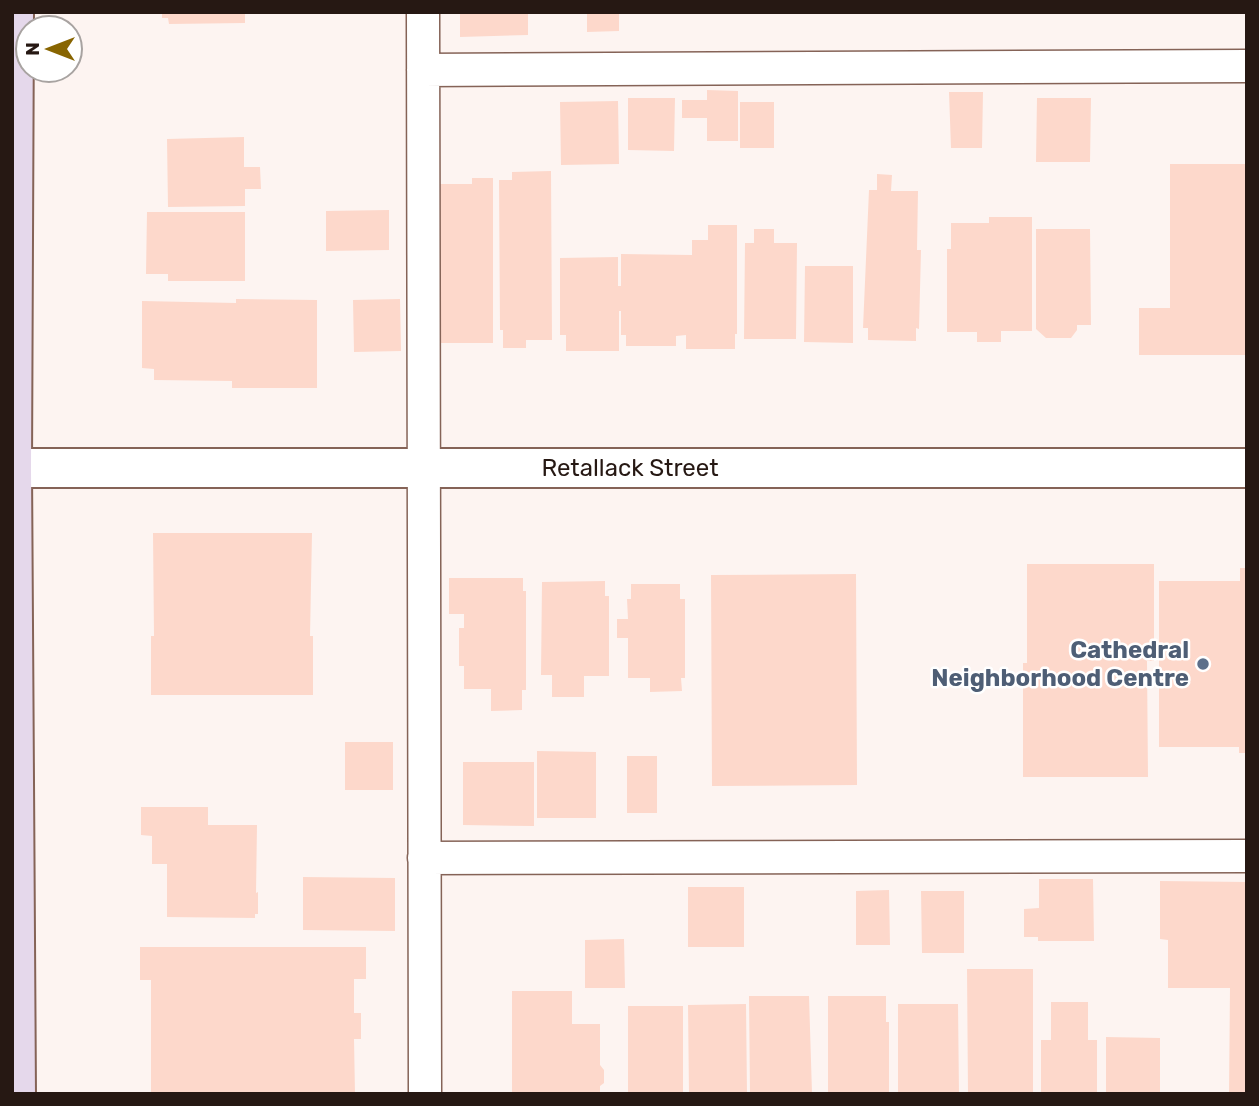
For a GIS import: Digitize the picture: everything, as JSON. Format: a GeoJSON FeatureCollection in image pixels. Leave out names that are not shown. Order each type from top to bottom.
{"type":"FeatureCollection","features":[{"type":"Feature","properties":{"kind":"street"},"geometry":{"type":"LineString","coordinates":[[14,12],[12,468],[16,1094]]}},
{"type":"Feature","properties":{"kind":"street","name":"Retallack Street"},"geometry":{"type":"LineString","coordinates":[[12,468],[1247,468]]}},
{"type":"Feature","properties":{"kind":"lane"},"geometry":{"type":"LineString","coordinates":[[423,12],[425,1094]]}},
{"type":"Feature","properties":{"kind":"lane"},"geometry":{"type":"LineString","coordinates":[[423,70],[1247,66]]}},
{"type":"Feature","properties":{"kind":"lane"},"geometry":{"type":"LineString","coordinates":[[424,858],[1247,856]]}},
{"type":"Feature","properties":{"kind":"building"},"geometry":{"type":"Polygon","coordinates":[[[162,12],[245,12],[245,23],[169,24],[168,18],[162,18],[162,12]]]}},
{"type":"Feature","properties":{"kind":"building"},"geometry":{"type":"Polygon","coordinates":[[[460,12],[528,12],[528,35],[460,37],[460,12]]]}},
{"type":"Feature","properties":{"kind":"building"},"geometry":{"type":"Polygon","coordinates":[[[587,12],[619,12],[619,31],[587,32],[587,12]]]}},
{"type":"Feature","properties":{"kind":"building"},"geometry":{"type":"Polygon","coordinates":[[[707,90],[738,91],[738,141],[707,141],[707,118],[682,118],[682,100],[707,100],[707,90]]]}},
{"type":"Feature","properties":{"kind":"building"},"geometry":{"type":"Polygon","coordinates":[[[949,92],[983,92],[982,148],[951,148],[949,92]]]}},
{"type":"Feature","properties":{"kind":"building"},"geometry":{"type":"Polygon","coordinates":[[[628,98],[675,98],[674,151],[628,150],[628,98]]]}},
{"type":"Feature","properties":{"kind":"building"},"geometry":{"type":"Polygon","coordinates":[[[1037,98],[1091,98],[1090,162],[1036,162],[1037,98]]]}},
{"type":"Feature","properties":{"kind":"building"},"geometry":{"type":"Polygon","coordinates":[[[618,101],[619,164],[561,165],[560,102],[618,101]]]}},
{"type":"Feature","properties":{"kind":"building"},"geometry":{"type":"Polygon","coordinates":[[[740,102],[774,102],[774,148],[740,148],[740,102]]]}},
{"type":"Feature","properties":{"kind":"building"},"geometry":{"type":"Polygon","coordinates":[[[244,137],[244,167],[260,167],[261,189],[245,189],[245,206],[168,207],[167,139],[244,137]]]}},
{"type":"Feature","properties":{"kind":"building"},"geometry":{"type":"Polygon","coordinates":[[[1170,164],[1247,164],[1247,355],[1139,355],[1139,308],[1170,308],[1170,164]]]}},
{"type":"Feature","properties":{"kind":"building"},"geometry":{"type":"Polygon","coordinates":[[[551,171],[552,340],[526,340],[526,348],[503,348],[503,330],[500,330],[499,180],[512,180],[512,172],[551,171]]]}},
{"type":"Feature","properties":{"kind":"building"},"geometry":{"type":"Polygon","coordinates":[[[877,174],[892,175],[891,191],[918,191],[917,250],[921,250],[919,329],[916,328],[916,341],[868,340],[868,328],[863,328],[869,190],[877,190],[877,174]]]}},
{"type":"Feature","properties":{"kind":"building"},"geometry":{"type":"Polygon","coordinates":[[[472,178],[493,178],[493,343],[439,343],[439,184],[472,184],[472,178]]]}},
{"type":"Feature","properties":{"kind":"building"},"geometry":{"type":"Polygon","coordinates":[[[389,210],[389,250],[326,251],[326,211],[389,210]]]}},
{"type":"Feature","properties":{"kind":"building"},"geometry":{"type":"Polygon","coordinates":[[[147,212],[245,212],[245,281],[168,281],[168,274],[146,274],[147,212]]]}},
{"type":"Feature","properties":{"kind":"building"},"geometry":{"type":"Polygon","coordinates":[[[989,217],[1032,217],[1032,331],[1001,331],[1001,342],[977,342],[977,332],[947,332],[947,249],[951,249],[951,223],[989,223],[989,217]]]}},
{"type":"Feature","properties":{"kind":"building"},"geometry":{"type":"Polygon","coordinates":[[[708,225],[737,225],[735,349],[686,349],[686,335],[676,336],[676,346],[626,346],[626,335],[621,335],[619,311],[619,351],[566,351],[566,335],[560,335],[560,258],[618,257],[618,286],[621,286],[621,254],[692,255],[692,240],[708,240],[708,225]]]}},
{"type":"Feature","properties":{"kind":"building"},"geometry":{"type":"Polygon","coordinates":[[[754,229],[774,229],[774,243],[797,243],[796,339],[744,339],[745,243],[754,243],[754,229]]]}},
{"type":"Feature","properties":{"kind":"building"},"geometry":{"type":"Polygon","coordinates":[[[1036,229],[1090,229],[1091,325],[1077,325],[1071,338],[1046,338],[1036,329],[1036,229]]]}},
{"type":"Feature","properties":{"kind":"building"},"geometry":{"type":"Polygon","coordinates":[[[805,266],[853,266],[853,343],[804,342],[805,266]]]}},
{"type":"Feature","properties":{"kind":"building"},"geometry":{"type":"Polygon","coordinates":[[[236,299],[317,300],[317,388],[232,388],[232,381],[154,380],[154,369],[142,368],[142,301],[236,303],[236,299]]]}},
{"type":"Feature","properties":{"kind":"building"},"geometry":{"type":"Polygon","coordinates":[[[400,299],[401,351],[354,352],[353,300],[400,299]]]}},
{"type":"Feature","properties":{"kind":"building"},"geometry":{"type":"Polygon","coordinates":[[[153,533],[312,533],[310,636],[313,636],[313,695],[151,695],[151,636],[154,636],[153,533]]]}},
{"type":"Feature","properties":{"kind":"building"},"geometry":{"type":"Polygon","coordinates":[[[1027,564],[1154,564],[1154,661],[1147,661],[1148,777],[1023,777],[1023,663],[1027,663],[1027,564]]]}},
{"type":"Feature","properties":{"kind":"building","name":"Cathedral Neighborhood Centre"},"geometry":{"type":"Polygon","coordinates":[[[1240,568],[1247,568],[1247,753],[1239,753],[1239,747],[1159,747],[1159,581],[1240,581],[1240,568]]]}},
{"type":"Feature","properties":{"kind":"building"},"geometry":{"type":"Polygon","coordinates":[[[856,574],[857,785],[712,786],[711,575],[856,574]]]}},
{"type":"Feature","properties":{"kind":"building"},"geometry":{"type":"Polygon","coordinates":[[[449,578],[523,578],[523,591],[526,591],[526,690],[522,690],[522,710],[491,711],[491,689],[464,689],[464,666],[459,666],[459,628],[464,628],[464,614],[449,614],[449,578]]]}},
{"type":"Feature","properties":{"kind":"building"},"geometry":{"type":"Polygon","coordinates":[[[605,581],[605,596],[609,596],[609,676],[584,676],[584,697],[552,697],[552,675],[541,675],[542,582],[605,581]]]}},
{"type":"Feature","properties":{"kind":"building"},"geometry":{"type":"Polygon","coordinates":[[[631,584],[680,584],[680,599],[685,599],[685,678],[681,678],[682,691],[650,692],[650,678],[628,678],[628,638],[617,638],[617,619],[628,619],[627,599],[631,599],[631,584]]]}},
{"type":"Feature","properties":{"kind":"building"},"geometry":{"type":"Polygon","coordinates":[[[345,742],[393,742],[393,790],[345,790],[345,742]]]}},
{"type":"Feature","properties":{"kind":"building"},"geometry":{"type":"Polygon","coordinates":[[[537,751],[596,752],[596,818],[537,818],[537,751]]]}},
{"type":"Feature","properties":{"kind":"building"},"geometry":{"type":"Polygon","coordinates":[[[627,756],[657,756],[657,813],[627,813],[627,756]]]}},
{"type":"Feature","properties":{"kind":"building"},"geometry":{"type":"Polygon","coordinates":[[[463,762],[534,762],[534,826],[463,825],[463,762]]]}},
{"type":"Feature","properties":{"kind":"building"},"geometry":{"type":"Polygon","coordinates":[[[141,807],[208,807],[208,825],[257,825],[258,914],[255,914],[255,918],[167,917],[167,864],[152,864],[152,836],[141,835],[141,807]]]}},
{"type":"Feature","properties":{"kind":"building"},"geometry":{"type":"Polygon","coordinates":[[[303,877],[395,878],[395,931],[303,930],[303,877]]]}},
{"type":"Feature","properties":{"kind":"building"},"geometry":{"type":"Polygon","coordinates":[[[1039,879],[1093,879],[1094,941],[1038,941],[1038,937],[1024,937],[1024,909],[1039,908],[1039,879]]]}},
{"type":"Feature","properties":{"kind":"building"},"geometry":{"type":"Polygon","coordinates":[[[1160,881],[1247,882],[1247,1094],[1229,1094],[1230,988],[1168,988],[1168,940],[1160,939],[1160,881]]]}},
{"type":"Feature","properties":{"kind":"building"},"geometry":{"type":"Polygon","coordinates":[[[688,887],[744,887],[744,947],[688,947],[688,887]]]}},
{"type":"Feature","properties":{"kind":"building"},"geometry":{"type":"Polygon","coordinates":[[[889,890],[890,945],[856,945],[856,891],[889,890]]]}},
{"type":"Feature","properties":{"kind":"building"},"geometry":{"type":"Polygon","coordinates":[[[921,891],[964,891],[964,953],[922,953],[921,891]]]}},
{"type":"Feature","properties":{"kind":"building"},"geometry":{"type":"Polygon","coordinates":[[[624,939],[625,988],[585,988],[585,940],[624,939]]]}},
{"type":"Feature","properties":{"kind":"building"},"geometry":{"type":"Polygon","coordinates":[[[140,947],[366,947],[366,979],[354,979],[354,1013],[361,1013],[361,1039],[354,1039],[355,1094],[151,1094],[151,980],[140,980],[140,947]]]}},
{"type":"Feature","properties":{"kind":"building"},"geometry":{"type":"Polygon","coordinates":[[[967,969],[1033,969],[1033,1094],[968,1094],[967,969]]]}},
{"type":"Feature","properties":{"kind":"building"},"geometry":{"type":"Polygon","coordinates":[[[512,991],[572,991],[572,1024],[600,1024],[600,1065],[604,1070],[604,1083],[600,1086],[600,1094],[512,1094],[512,991]]]}},
{"type":"Feature","properties":{"kind":"building"},"geometry":{"type":"Polygon","coordinates":[[[749,996],[809,996],[812,1093],[750,1094],[749,996]]]}},
{"type":"Feature","properties":{"kind":"building"},"geometry":{"type":"Polygon","coordinates":[[[828,996],[886,996],[886,1022],[889,1022],[889,1093],[828,1094],[828,996]]]}},
{"type":"Feature","properties":{"kind":"building"},"geometry":{"type":"Polygon","coordinates":[[[1051,1002],[1088,1002],[1088,1040],[1097,1040],[1097,1094],[1041,1094],[1041,1040],[1051,1040],[1051,1002]]]}},
{"type":"Feature","properties":{"kind":"building"},"geometry":{"type":"Polygon","coordinates":[[[746,1004],[747,1094],[689,1094],[688,1005],[746,1004]]]}},
{"type":"Feature","properties":{"kind":"building"},"geometry":{"type":"Polygon","coordinates":[[[898,1004],[958,1004],[959,1094],[898,1094],[898,1004]]]}},
{"type":"Feature","properties":{"kind":"building"},"geometry":{"type":"Polygon","coordinates":[[[628,1006],[683,1006],[683,1094],[628,1094],[628,1006]]]}},
{"type":"Feature","properties":{"kind":"building"},"geometry":{"type":"Polygon","coordinates":[[[1106,1037],[1160,1038],[1160,1094],[1106,1094],[1106,1037]]]}},
{"type":"Feature","properties":{"kind":"place","name":"Cathedral Neighborhood Centre"},"geometry":{"type":"Point","coordinates":[1203,664]}}]}
